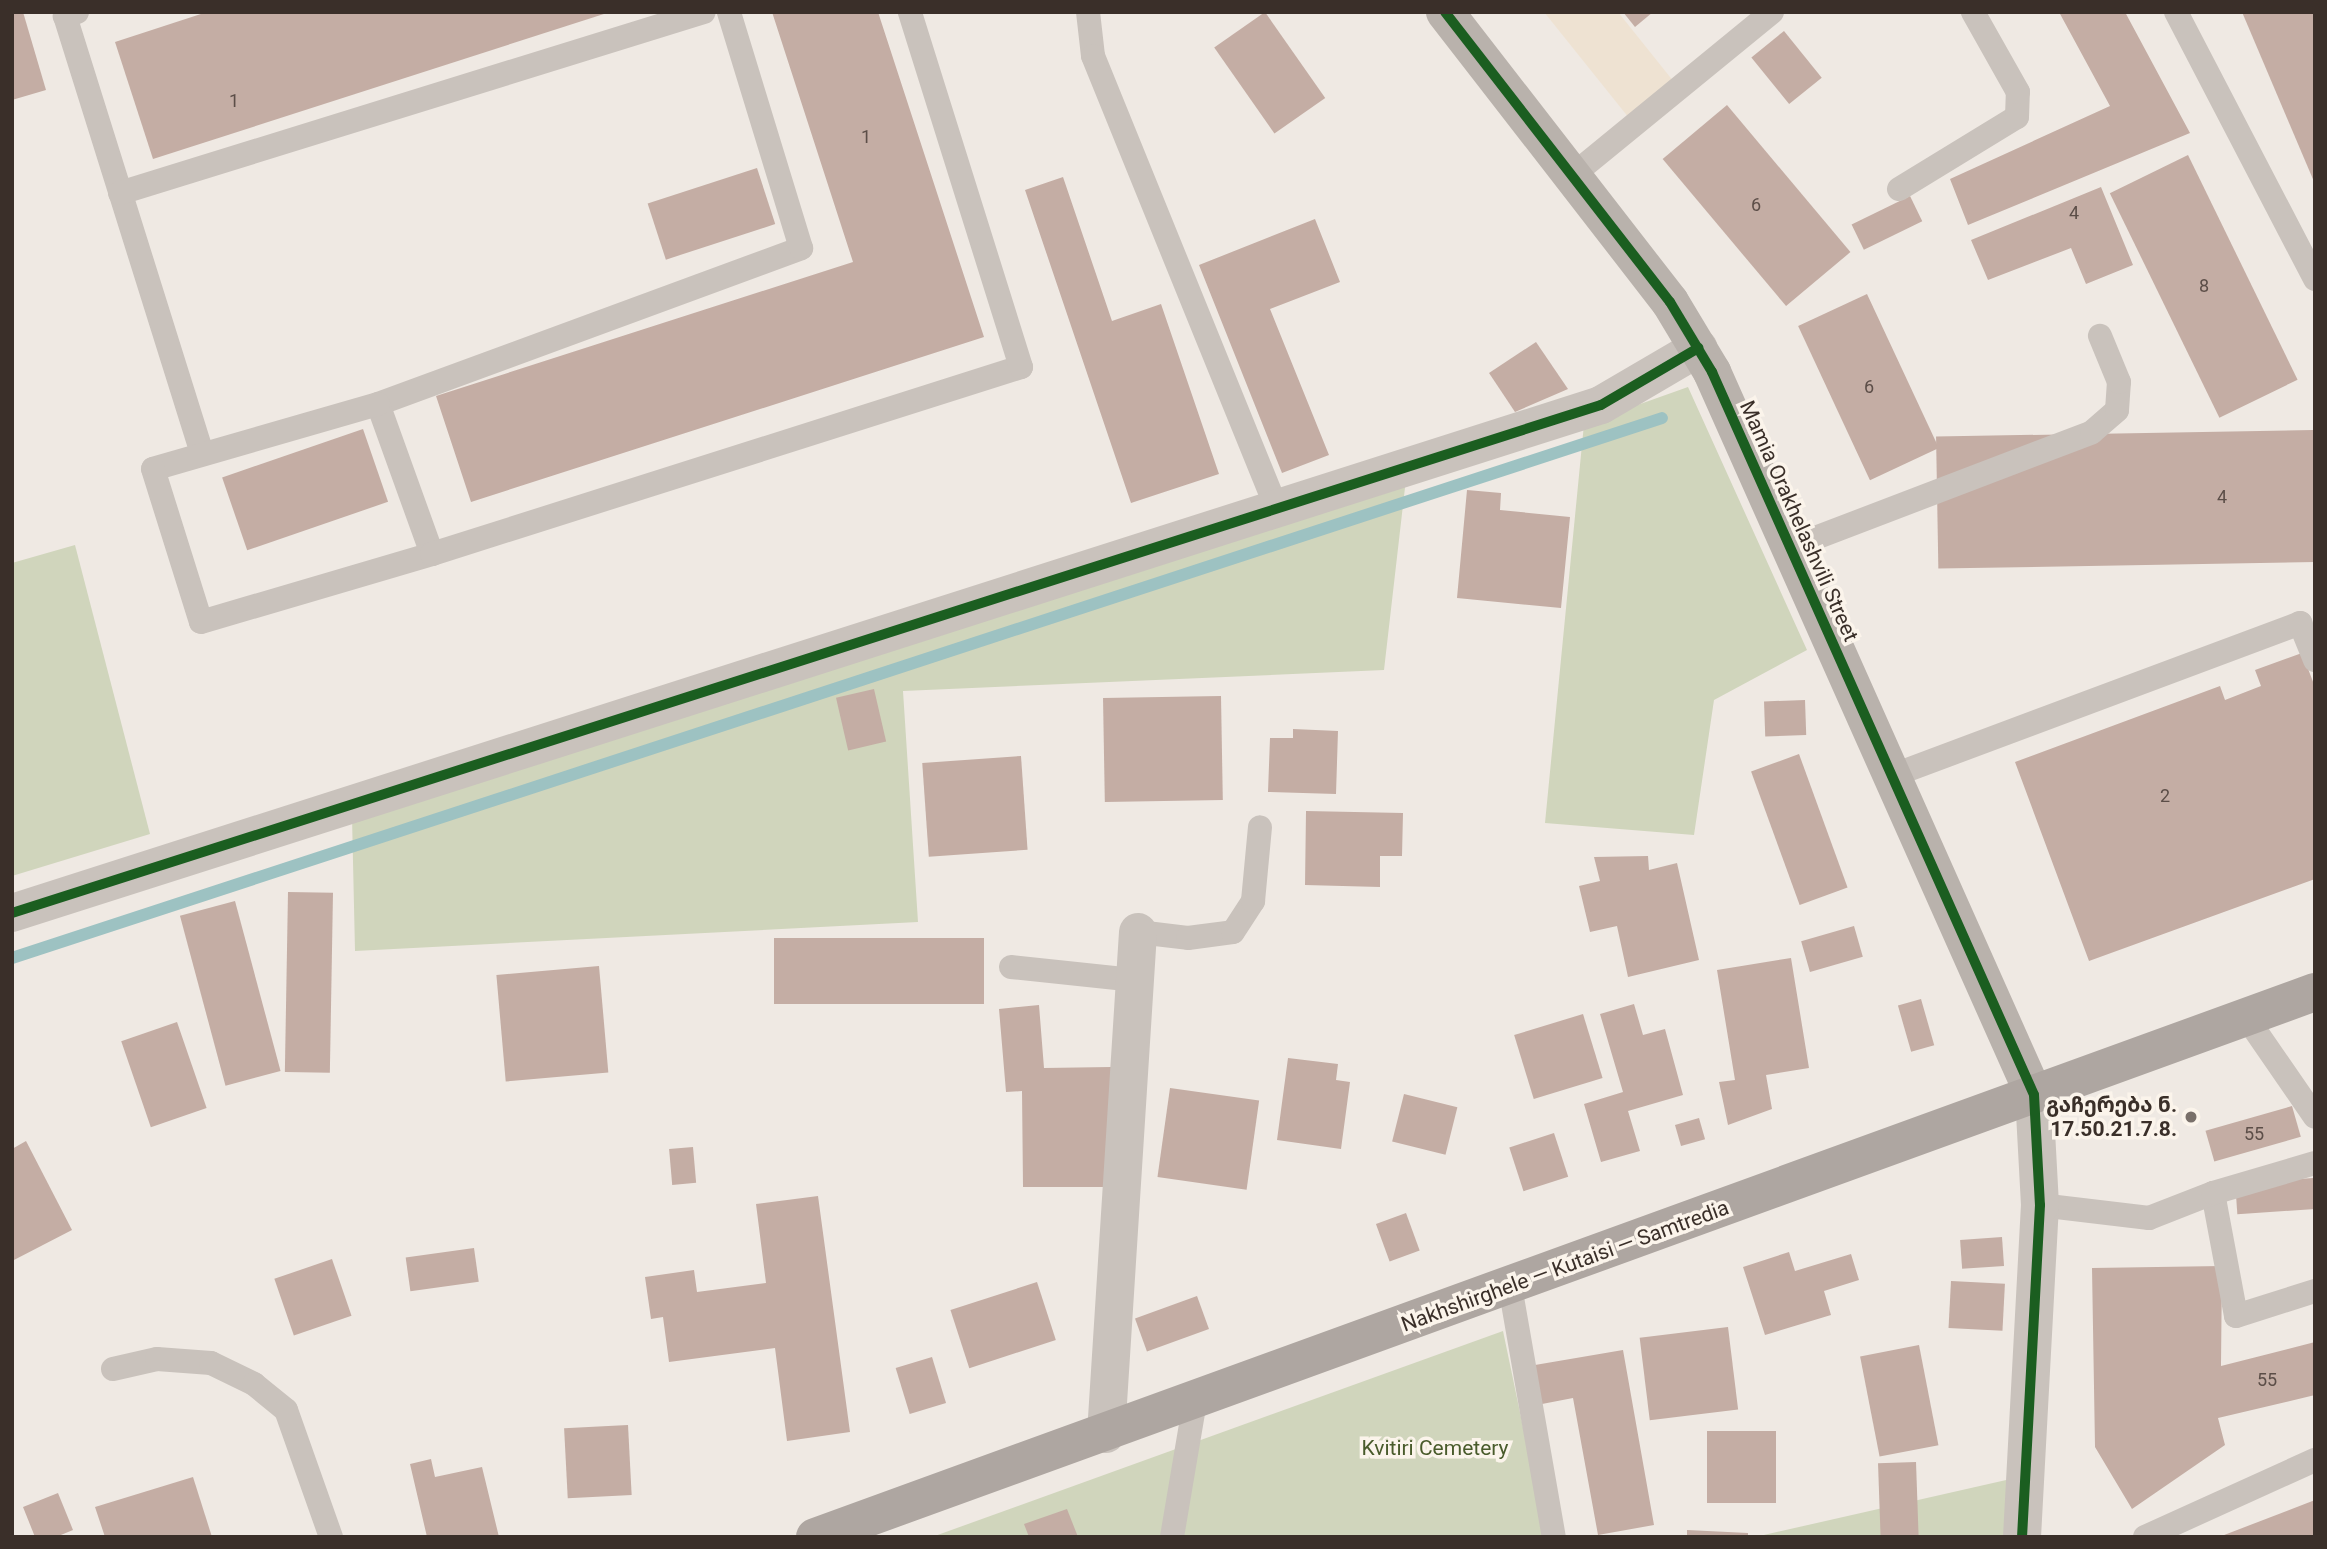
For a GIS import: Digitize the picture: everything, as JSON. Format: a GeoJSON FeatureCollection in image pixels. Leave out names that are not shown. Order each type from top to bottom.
{"type":"FeatureCollection","features":[{"type":"Feature","properties":{"kind":"main road","name":"Nakhshirghele — Kutaisi — Samtredia"},"geometry":{"type":"LineString","coordinates":[[815,1537],[1106,1434],[2315,992]]}},
{"type":"Feature","properties":{"kind":"street","name":"Mamia Orakhelashvili Street"},"geometry":{"type":"LineString","coordinates":[[1445,12],[1574,174],[1670,302],[1698,348],[1894,775],[2034,1095]]}},
{"type":"Feature","properties":{"kind":"street"},"geometry":{"type":"LineString","coordinates":[[12,913],[1601,405],[1698,348]]}},
{"type":"Feature","properties":{"kind":"street"},"geometry":{"type":"LineString","coordinates":[[1106,1434],[1138,932]]}},
{"type":"Feature","properties":{"kind":"street"},"geometry":{"type":"LineString","coordinates":[[2022,1537],[2040,1205],[2034,1095]]}},
{"type":"Feature","properties":{"kind":"lane"},"geometry":{"type":"LineString","coordinates":[[77,12],[65,16],[202,453]]}},
{"type":"Feature","properties":{"kind":"lane"},"geometry":{"type":"LineString","coordinates":[[120,193],[704,12]]}},
{"type":"Feature","properties":{"kind":"lane"},"geometry":{"type":"LineString","coordinates":[[729,12],[801,248],[378,404],[153,469],[201,622],[432,554],[1021,367],[910,12]]}},
{"type":"Feature","properties":{"kind":"lane"},"geometry":{"type":"LineString","coordinates":[[1088,12],[1093,56],[1277,510]]}},
{"type":"Feature","properties":{"kind":"lane"},"geometry":{"type":"LineString","coordinates":[[1574,174],[1772,12]]}},
{"type":"Feature","properties":{"kind":"lane"},"geometry":{"type":"LineString","coordinates":[[1899,189],[2017,117],[2018,92],[1973,12]]}},
{"type":"Feature","properties":{"kind":"lane"},"geometry":{"type":"LineString","coordinates":[[2176,12],[2315,279]]}},
{"type":"Feature","properties":{"kind":"lane"},"geometry":{"type":"LineString","coordinates":[[1789,548],[2092,432],[2117,410],[2119,382],[2100,336]]}},
{"type":"Feature","properties":{"kind":"lane"},"geometry":{"type":"LineString","coordinates":[[378,404],[432,554]]}},
{"type":"Feature","properties":{"kind":"lane"},"geometry":{"type":"LineString","coordinates":[[1894,775],[2300,623],[2315,660]]}},
{"type":"Feature","properties":{"kind":"lane"},"geometry":{"type":"LineString","coordinates":[[1138,932],[1188,938],[1233,932],[1253,901],[1260,827]]}},
{"type":"Feature","properties":{"kind":"lane"},"geometry":{"type":"LineString","coordinates":[[1011,967],[1135,979]]}},
{"type":"Feature","properties":{"kind":"lane"},"geometry":{"type":"LineString","coordinates":[[2246,1017],[2315,1117]]}},
{"type":"Feature","properties":{"kind":"lane"},"geometry":{"type":"LineString","coordinates":[[2040,1205],[2149,1218],[2213,1193],[2315,1163]]}},
{"type":"Feature","properties":{"kind":"lane"},"geometry":{"type":"LineString","coordinates":[[2213,1193],[2236,1316],[2315,1291]]}},
{"type":"Feature","properties":{"kind":"lane"},"geometry":{"type":"LineString","coordinates":[[1510,1286],[1554,1537]]}},
{"type":"Feature","properties":{"kind":"lane"},"geometry":{"type":"LineString","coordinates":[[113,1369],[157,1359],[211,1363],[254,1384],[286,1409],[331,1537]]}},
{"type":"Feature","properties":{"kind":"lane"},"geometry":{"type":"LineString","coordinates":[[1172,1537],[1195,1401]]}},
{"type":"Feature","properties":{"kind":"lane"},"geometry":{"type":"LineString","coordinates":[[2147,1537],[2315,1460]]}},
{"type":"Feature","properties":{"kind":"green space"},"geometry":{"type":"Polygon","coordinates":[[[1688,387],[1807,650],[1714,700],[1694,835],[1545,823],[1584,424],[1688,387]]]}},
{"type":"Feature","properties":{"kind":"green space"},"geometry":{"type":"Polygon","coordinates":[[[1406,479],[1384,670],[903,691],[918,922],[355,951],[352,817],[1406,479]]]}},
{"type":"Feature","properties":{"kind":"green space"},"geometry":{"type":"Polygon","coordinates":[[[75,545],[150,834],[12,876],[12,563],[75,545]]]}},
{"type":"Feature","properties":{"kind":"green space","name":"Kvitiri Cemetery"},"geometry":{"type":"Polygon","coordinates":[[[1503,1331],[1546,1537],[932,1537],[1503,1331]]]}},
{"type":"Feature","properties":{"kind":"green space"},"geometry":{"type":"Polygon","coordinates":[[[2015,1478],[2004,1537],[1755,1537],[2015,1478]]]}},
{"type":"Feature","properties":{"kind":"shaded area"},"geometry":{"type":"Polygon","coordinates":[[[1544,12],[1618,12],[1678,87],[1633,123],[1544,12]]]}},
{"type":"Feature","properties":{"kind":"building"},"geometry":{"type":"Polygon","coordinates":[[[12,12],[23,12],[46,90],[12,100],[12,12]]]}},
{"type":"Feature","properties":{"kind":"building"},"geometry":{"type":"Polygon","coordinates":[[[207,12],[607,13],[153,159],[115,42],[207,12]]]}},
{"type":"Feature","properties":{"kind":"building"},"geometry":{"type":"Polygon","coordinates":[[[772,12],[878,12],[984,337],[471,502],[436,396],[853,262],[772,12]]]}},
{"type":"Feature","properties":{"kind":"building"},"geometry":{"type":"Polygon","coordinates":[[[1265,12],[1325,98],[1274,134],[1214,48],[1265,12]]]}},
{"type":"Feature","properties":{"kind":"building"},"geometry":{"type":"Polygon","coordinates":[[[1623,12],[1653,12],[1635,27],[1623,12]]]}},
{"type":"Feature","properties":{"kind":"building"},"geometry":{"type":"Polygon","coordinates":[[[2059,12],[2125,12],[2190,133],[1968,225],[1950,179],[2110,106],[2059,12]]]}},
{"type":"Feature","properties":{"kind":"building"},"geometry":{"type":"Polygon","coordinates":[[[2242,12],[2315,12],[2315,184],[2242,12]]]}},
{"type":"Feature","properties":{"kind":"building"},"geometry":{"type":"Polygon","coordinates":[[[1784,31],[1822,78],[1789,104],[1751,57],[1784,31]]]}},
{"type":"Feature","properties":{"kind":"building"},"geometry":{"type":"Polygon","coordinates":[[[1727,105],[1850,252],[1786,306],[1663,159],[1727,105]]]}},
{"type":"Feature","properties":{"kind":"building"},"geometry":{"type":"Polygon","coordinates":[[[2188,155],[2298,380],[2219,418],[2110,193],[2188,155]]]}},
{"type":"Feature","properties":{"kind":"building"},"geometry":{"type":"Polygon","coordinates":[[[757,168],[775,224],[666,260],[648,204],[757,168]]]}},
{"type":"Feature","properties":{"kind":"building"},"geometry":{"type":"Polygon","coordinates":[[[1063,177],[1112,321],[1161,304],[1219,474],[1131,503],[1025,190],[1063,177]]]}},
{"type":"Feature","properties":{"kind":"building"},"geometry":{"type":"Polygon","coordinates":[[[2101,187],[2133,265],[2086,284],[2071,248],[1988,280],[1971,240],[2101,187]]]}},
{"type":"Feature","properties":{"kind":"building"},"geometry":{"type":"Polygon","coordinates":[[[1910,196],[1922,221],[1864,250],[1852,224],[1910,196]]]}},
{"type":"Feature","properties":{"kind":"building"},"geometry":{"type":"Polygon","coordinates":[[[1315,219],[1340,282],[1270,309],[1329,455],[1282,473],[1199,265],[1315,219]]]}},
{"type":"Feature","properties":{"kind":"building"},"geometry":{"type":"Polygon","coordinates":[[[1867,294],[1939,448],[1870,480],[1798,326],[1867,294]]]}},
{"type":"Feature","properties":{"kind":"building"},"geometry":{"type":"Polygon","coordinates":[[[1536,342],[1568,389],[1515,412],[1489,373],[1536,342]]]}},
{"type":"Feature","properties":{"kind":"building"},"geometry":{"type":"Polygon","coordinates":[[[363,429],[388,502],[247,550],[222,478],[363,429]]]}},
{"type":"Feature","properties":{"kind":"building"},"geometry":{"type":"Polygon","coordinates":[[[2313,430],[2315,562],[1938,569],[1936,437],[2313,430]]]}},
{"type":"Feature","properties":{"kind":"building"},"geometry":{"type":"Polygon","coordinates":[[[1467,490],[1501,493],[1500,510],[1570,517],[1561,608],[1457,598],[1467,490]]]}},
{"type":"Feature","properties":{"kind":"building"},"geometry":{"type":"Polygon","coordinates":[[[2302,653],[2315,687],[2315,879],[2089,961],[2015,762],[2220,686],[2225,700],[2261,686],[2255,670],[2302,653]]]}},
{"type":"Feature","properties":{"kind":"building"},"geometry":{"type":"Polygon","coordinates":[[[874,689],[886,742],[848,750],[836,698],[874,689]]]}},
{"type":"Feature","properties":{"kind":"building"},"geometry":{"type":"Polygon","coordinates":[[[1221,696],[1223,800],[1105,802],[1103,698],[1221,696]]]}},
{"type":"Feature","properties":{"kind":"building"},"geometry":{"type":"Polygon","coordinates":[[[1805,700],[1806,735],[1765,736],[1764,701],[1805,700]]]}},
{"type":"Feature","properties":{"kind":"building"},"geometry":{"type":"Polygon","coordinates":[[[1293,729],[1338,731],[1336,794],[1268,792],[1270,738],[1293,738],[1293,729]]]}},
{"type":"Feature","properties":{"kind":"building"},"geometry":{"type":"Polygon","coordinates":[[[1799,754],[1848,887],[1800,905],[1751,771],[1799,754]]]}},
{"type":"Feature","properties":{"kind":"building"},"geometry":{"type":"Polygon","coordinates":[[[1021,756],[1028,850],[929,857],[922,763],[1021,756]]]}},
{"type":"Feature","properties":{"kind":"building"},"geometry":{"type":"Polygon","coordinates":[[[1306,811],[1403,813],[1402,856],[1380,856],[1380,887],[1305,885],[1306,811]]]}},
{"type":"Feature","properties":{"kind":"building"},"geometry":{"type":"Polygon","coordinates":[[[1648,856],[1649,870],[1677,863],[1699,960],[1628,977],[1617,926],[1590,932],[1579,886],[1600,881],[1594,857],[1648,856]]]}},
{"type":"Feature","properties":{"kind":"building"},"geometry":{"type":"Polygon","coordinates":[[[288,892],[333,893],[330,1073],[285,1072],[288,892]]]}},
{"type":"Feature","properties":{"kind":"building"},"geometry":{"type":"Polygon","coordinates":[[[235,901],[281,1071],[225,1086],[180,916],[235,901]]]}},
{"type":"Feature","properties":{"kind":"building"},"geometry":{"type":"Polygon","coordinates":[[[1854,926],[1863,957],[1810,972],[1801,941],[1854,926]]]}},
{"type":"Feature","properties":{"kind":"building"},"geometry":{"type":"Polygon","coordinates":[[[774,938],[984,938],[984,1004],[774,1004],[774,938]]]}},
{"type":"Feature","properties":{"kind":"building"},"geometry":{"type":"Polygon","coordinates":[[[1791,958],[1809,1068],[1766,1075],[1772,1109],[1728,1125],[1719,1082],[1735,1080],[1717,970],[1791,958]]]}},
{"type":"Feature","properties":{"kind":"building"},"geometry":{"type":"Polygon","coordinates":[[[599,966],[608,1073],[506,1082],[496,975],[599,966]]]}},
{"type":"Feature","properties":{"kind":"building"},"geometry":{"type":"Polygon","coordinates":[[[1921,999],[1934,1045],[1911,1052],[1898,1006],[1921,999]]]}},
{"type":"Feature","properties":{"kind":"building"},"geometry":{"type":"Polygon","coordinates":[[[1634,1004],[1643,1035],[1665,1029],[1683,1095],[1628,1111],[1640,1151],[1601,1162],[1584,1104],[1623,1092],[1600,1014],[1634,1004]]]}},
{"type":"Feature","properties":{"kind":"building"},"geometry":{"type":"Polygon","coordinates":[[[1039,1005],[1044,1068],[1111,1067],[1113,1187],[1023,1187],[1022,1091],[1006,1092],[999,1009],[1039,1005]]]}},
{"type":"Feature","properties":{"kind":"building"},"geometry":{"type":"Polygon","coordinates":[[[1583,1014],[1603,1078],[1534,1099],[1514,1035],[1583,1014]]]}},
{"type":"Feature","properties":{"kind":"building"},"geometry":{"type":"Polygon","coordinates":[[[177,1022],[207,1108],[151,1127],[121,1041],[177,1022]]]}},
{"type":"Feature","properties":{"kind":"building"},"geometry":{"type":"Polygon","coordinates":[[[1288,1058],[1338,1064],[1336,1080],[1350,1082],[1341,1149],[1277,1140],[1288,1058]]]}},
{"type":"Feature","properties":{"kind":"building"},"geometry":{"type":"Polygon","coordinates":[[[1170,1088],[1259,1101],[1247,1190],[1157,1177],[1170,1088]]]}},
{"type":"Feature","properties":{"kind":"building"},"geometry":{"type":"Polygon","coordinates":[[[1404,1094],[1457,1107],[1446,1155],[1392,1142],[1404,1094]]]}},
{"type":"Feature","properties":{"kind":"building"},"geometry":{"type":"Polygon","coordinates":[[[2292,1106],[2301,1137],[2214,1162],[2205,1131],[2292,1106]]]}},
{"type":"Feature","properties":{"kind":"building"},"geometry":{"type":"Polygon","coordinates":[[[1699,1118],[1705,1139],[1681,1146],[1675,1125],[1699,1118]]]}},
{"type":"Feature","properties":{"kind":"building"},"geometry":{"type":"Polygon","coordinates":[[[1554,1133],[1568,1177],[1524,1191],[1509,1148],[1554,1133]]]}},
{"type":"Feature","properties":{"kind":"building"},"geometry":{"type":"Polygon","coordinates":[[[26,1141],[72,1230],[12,1261],[12,1149],[26,1141]]]}},
{"type":"Feature","properties":{"kind":"building"},"geometry":{"type":"Polygon","coordinates":[[[693,1147],[696,1183],[672,1185],[669,1149],[693,1147]]]}},
{"type":"Feature","properties":{"kind":"building"},"geometry":{"type":"Polygon","coordinates":[[[2313,1178],[2315,1209],[2237,1214],[2235,1183],[2313,1178]]]}},
{"type":"Feature","properties":{"kind":"building"},"geometry":{"type":"Polygon","coordinates":[[[818,1196],[850,1432],[787,1441],[775,1348],[669,1362],[663,1317],[651,1319],[645,1277],[694,1270],[697,1292],[766,1283],[756,1204],[818,1196]]]}},
{"type":"Feature","properties":{"kind":"building"},"geometry":{"type":"Polygon","coordinates":[[[1406,1213],[1420,1251],[1390,1262],[1376,1224],[1406,1213]]]}},
{"type":"Feature","properties":{"kind":"building"},"geometry":{"type":"Polygon","coordinates":[[[2002,1237],[2004,1266],[1962,1269],[1960,1240],[2002,1237]]]}},
{"type":"Feature","properties":{"kind":"building"},"geometry":{"type":"Polygon","coordinates":[[[474,1248],[479,1282],[410,1291],[406,1258],[474,1248]]]}},
{"type":"Feature","properties":{"kind":"building"},"geometry":{"type":"Polygon","coordinates":[[[1789,1252],[1795,1271],[1851,1254],[1859,1280],[1824,1291],[1831,1315],[1765,1335],[1743,1267],[1789,1252]]]}},
{"type":"Feature","properties":{"kind":"building"},"geometry":{"type":"Polygon","coordinates":[[[332,1259],[352,1316],[294,1336],[274,1279],[332,1259]]]}},
{"type":"Feature","properties":{"kind":"building"},"geometry":{"type":"Polygon","coordinates":[[[2222,1266],[2221,1366],[2315,1342],[2315,1395],[2218,1418],[2225,1445],[2132,1509],[2095,1447],[2092,1268],[2222,1266]]]}},
{"type":"Feature","properties":{"kind":"building"},"geometry":{"type":"Polygon","coordinates":[[[1951,1281],[2005,1284],[2002,1331],[1949,1328],[1951,1281]]]}},
{"type":"Feature","properties":{"kind":"building"},"geometry":{"type":"Polygon","coordinates":[[[1037,1282],[1056,1340],[969,1368],[950,1310],[1037,1282]]]}},
{"type":"Feature","properties":{"kind":"building"},"geometry":{"type":"Polygon","coordinates":[[[1197,1296],[1209,1329],[1147,1351],[1135,1319],[1197,1296]]]}},
{"type":"Feature","properties":{"kind":"building"},"geometry":{"type":"Polygon","coordinates":[[[1728,1327],[1738,1409],[1650,1420],[1640,1338],[1728,1327]]]}},
{"type":"Feature","properties":{"kind":"building"},"geometry":{"type":"Polygon","coordinates":[[[1919,1345],[1938,1445],[1880,1457],[1860,1356],[1919,1345]]]}},
{"type":"Feature","properties":{"kind":"building"},"geometry":{"type":"Polygon","coordinates":[[[1623,1350],[1654,1525],[1598,1535],[1573,1398],[1542,1404],[1535,1365],[1623,1350]]]}},
{"type":"Feature","properties":{"kind":"building"},"geometry":{"type":"Polygon","coordinates":[[[932,1357],[946,1403],[910,1414],[896,1368],[932,1357]]]}},
{"type":"Feature","properties":{"kind":"building"},"geometry":{"type":"Polygon","coordinates":[[[628,1425],[632,1495],[568,1498],[564,1428],[628,1425]]]}},
{"type":"Feature","properties":{"kind":"building"},"geometry":{"type":"Polygon","coordinates":[[[1707,1431],[1776,1431],[1776,1503],[1707,1503],[1707,1431]]]}},
{"type":"Feature","properties":{"kind":"building"},"geometry":{"type":"Polygon","coordinates":[[[431,1459],[435,1477],[482,1467],[499,1537],[427,1537],[410,1464],[431,1459]]]}},
{"type":"Feature","properties":{"kind":"building"},"geometry":{"type":"Polygon","coordinates":[[[1916,1462],[1919,1537],[1881,1537],[1878,1463],[1916,1462]]]}},
{"type":"Feature","properties":{"kind":"building"},"geometry":{"type":"Polygon","coordinates":[[[193,1477],[212,1537],[105,1537],[95,1507],[193,1477]]]}},
{"type":"Feature","properties":{"kind":"building"},"geometry":{"type":"Polygon","coordinates":[[[58,1493],[73,1530],[56,1537],[35,1537],[23,1507],[58,1493]]]}},
{"type":"Feature","properties":{"kind":"building"},"geometry":{"type":"Polygon","coordinates":[[[2315,1500],[2315,1537],[2219,1537],[2315,1500]]]}},
{"type":"Feature","properties":{"kind":"building"},"geometry":{"type":"Polygon","coordinates":[[[1067,1509],[1078,1537],[1029,1537],[1024,1524],[1067,1509]]]}},
{"type":"Feature","properties":{"kind":"building"},"geometry":{"type":"Polygon","coordinates":[[[1687,1530],[1748,1533],[1748,1537],[1687,1537],[1687,1530]]]}},
{"type":"Feature","properties":{"kind":"waterway"},"geometry":{"type":"LineString","coordinates":[[12,958],[1662,418]]}},
{"type":"Feature","properties":{"kind":"cycle path"},"geometry":{"type":"LineString","coordinates":[[1445,12],[1670,302],[1712,372],[2034,1095],[2040,1205],[2022,1537]]}},
{"type":"Feature","properties":{"kind":"cycle path"},"geometry":{"type":"LineString","coordinates":[[12,913],[1601,405],[1698,348]]}},
{"type":"Feature","properties":{"kind":"place","name":"გაჩერება ნ. 17.50.21.7.8."},"geometry":{"type":"Point","coordinates":[2191,1117]}}]}
